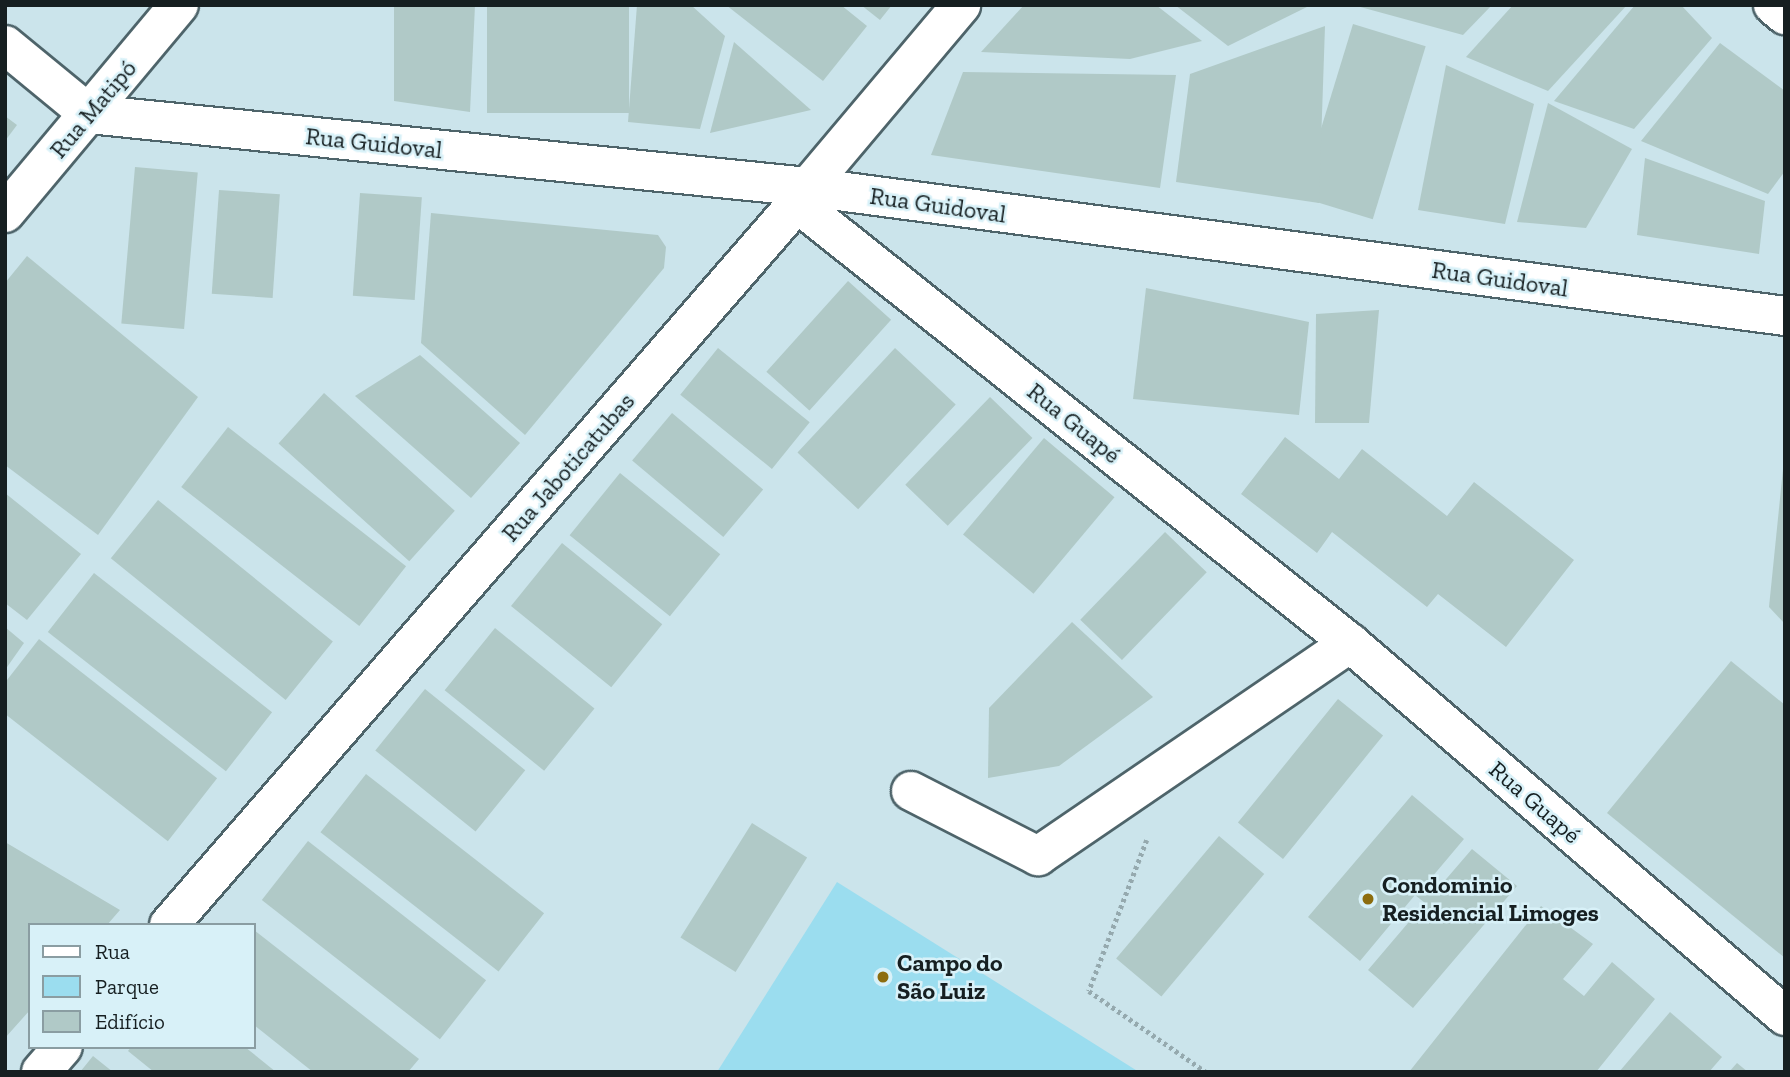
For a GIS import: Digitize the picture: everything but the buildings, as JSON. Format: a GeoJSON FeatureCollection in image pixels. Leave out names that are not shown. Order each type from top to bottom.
{"type":"FeatureCollection","features":[{"type":"Feature","properties":{"kind":"street","name":"Rua Matipó"},"geometry":{"type":"LineString","coordinates":[[5,213],[179,5]]}},
{"type":"Feature","properties":{"kind":"street","name":"Rua Jaboticatubas"},"geometry":{"type":"LineString","coordinates":[[171,923],[803,195],[961,5]]}},
{"type":"Feature","properties":{"kind":"street"},"geometry":{"type":"LineString","coordinates":[[1773,5],[1785,15]]}},
{"type":"Feature","properties":{"kind":"street"},"geometry":{"type":"LineString","coordinates":[[5,45],[89,114]]}},
{"type":"Feature","properties":{"kind":"street","name":"Rua Guidoval"},"geometry":{"type":"LineString","coordinates":[[89,114],[803,195],[1785,316]]}},
{"type":"Feature","properties":{"kind":"street","name":"Rua Guapé"},"geometry":{"type":"LineString","coordinates":[[803,195],[1350,643],[1785,1016]]}},
{"type":"Feature","properties":{"kind":"street"},"geometry":{"type":"LineString","coordinates":[[911,791],[1038,856],[1350,643]]}},
{"type":"Feature","properties":{"kind":"street"},"geometry":{"type":"LineString","coordinates":[[41,1072],[60,1049]]}},
{"type":"Feature","properties":{"kind":"path"},"geometry":{"type":"LineString","coordinates":[[1148,838],[1089,991],[1206,1072]]}},
{"type":"Feature","properties":{"kind":"green space","name":"Campo do São Luiz"},"geometry":{"type":"Polygon","coordinates":[[[837,882],[1139,1072],[717,1072],[837,882]]]}},
{"type":"Feature","properties":{"kind":"place","name":"Condominio Residencial Limoges"},"geometry":{"type":"Point","coordinates":[1368,899]}},
{"type":"Feature","properties":{"kind":"place","name":"Campo do São Luiz"},"geometry":{"type":"Point","coordinates":[883,977]}}]}
